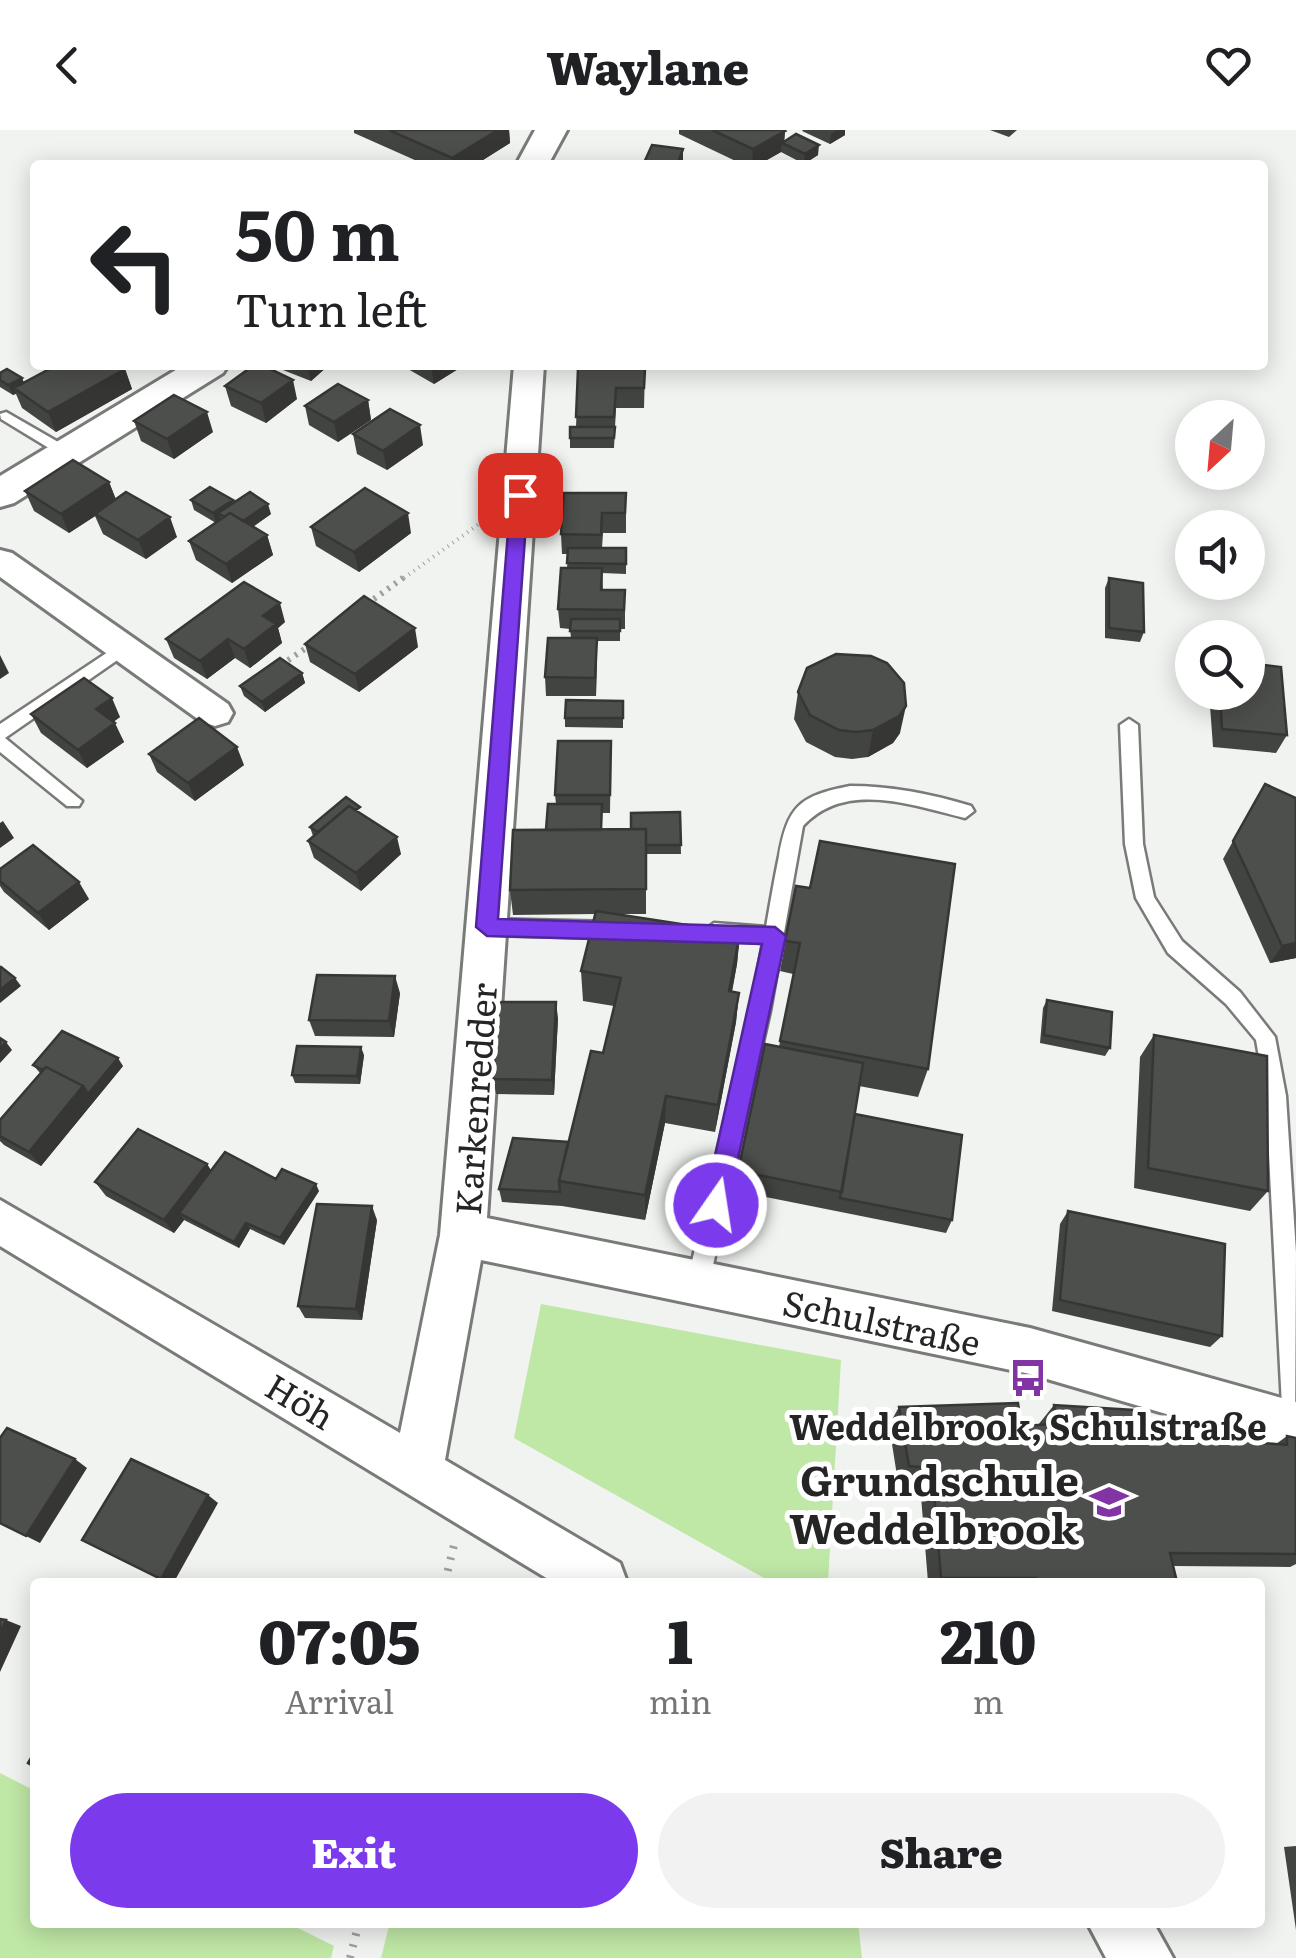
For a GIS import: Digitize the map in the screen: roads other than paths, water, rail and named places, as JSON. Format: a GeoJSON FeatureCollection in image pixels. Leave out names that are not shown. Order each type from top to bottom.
{"type":"FeatureCollection","features":[{"type":"Feature","properties":{"kind":"street"},"geometry":{"type":"LineString","coordinates":[[535,160],[551,130]]}},
{"type":"Feature","properties":{"kind":"street"},"geometry":{"type":"LineString","coordinates":[[0,494],[202,370]]}},
{"type":"Feature","properties":{"kind":"street","name":"Karkenredder"},"geometry":{"type":"LineString","coordinates":[[418,1470],[463,1235],[529,370]]}},
{"type":"Feature","properties":{"kind":"street"},"geometry":{"type":"LineString","coordinates":[[0,561],[215,713]]}},
{"type":"Feature","properties":{"kind":"street","name":"Höh"},"geometry":{"type":"LineString","coordinates":[[0,1221],[594,1578]]}},
{"type":"Feature","properties":{"kind":"street","name":"Schulstraße"},"geometry":{"type":"LineString","coordinates":[[463,1235],[1030,1351],[1296,1427]]}},
{"type":"Feature","properties":{"kind":"street"},"geometry":{"type":"LineString","coordinates":[[1121,1928],[1144,1958]]}},
{"type":"Feature","properties":{"kind":"lane"},"geometry":{"type":"LineString","coordinates":[[6,416],[67,453]]}},
{"type":"Feature","properties":{"kind":"lane"},"geometry":{"type":"LineString","coordinates":[[0,732],[123,648]]}},
{"type":"Feature","properties":{"kind":"lane"},"geometry":{"type":"LineString","coordinates":[[1129,725],[1134,844],[1145,898],[1176,947],[1233,998],[1265,1037],[1276,1096],[1296,1427]]}},
{"type":"Feature","properties":{"kind":"lane"},"geometry":{"type":"LineString","coordinates":[[0,742],[73,801]]}},
{"type":"Feature","properties":{"kind":"lane"},"geometry":{"type":"LineString","coordinates":[[698,1283],[775,936],[794,823],[803,809],[830,796],[856,792],[965,811]]}},
{"type":"Feature","properties":{"kind":"lane"},"geometry":{"type":"LineString","coordinates":[[487,927],[644,930]]}},
{"type":"Feature","properties":{"kind":"lane"},"geometry":{"type":"LineString","coordinates":[[694,931],[775,936]]}},
{"type":"Feature","properties":{"kind":"place","name":"Weddelbrook, Schulstraße"},"geometry":{"type":"Point","coordinates":[1028,1378]}},
{"type":"Feature","properties":{"kind":"place","name":"Grundschule Weddelbrook"},"geometry":{"type":"Point","coordinates":[1109,1502]}}]}
